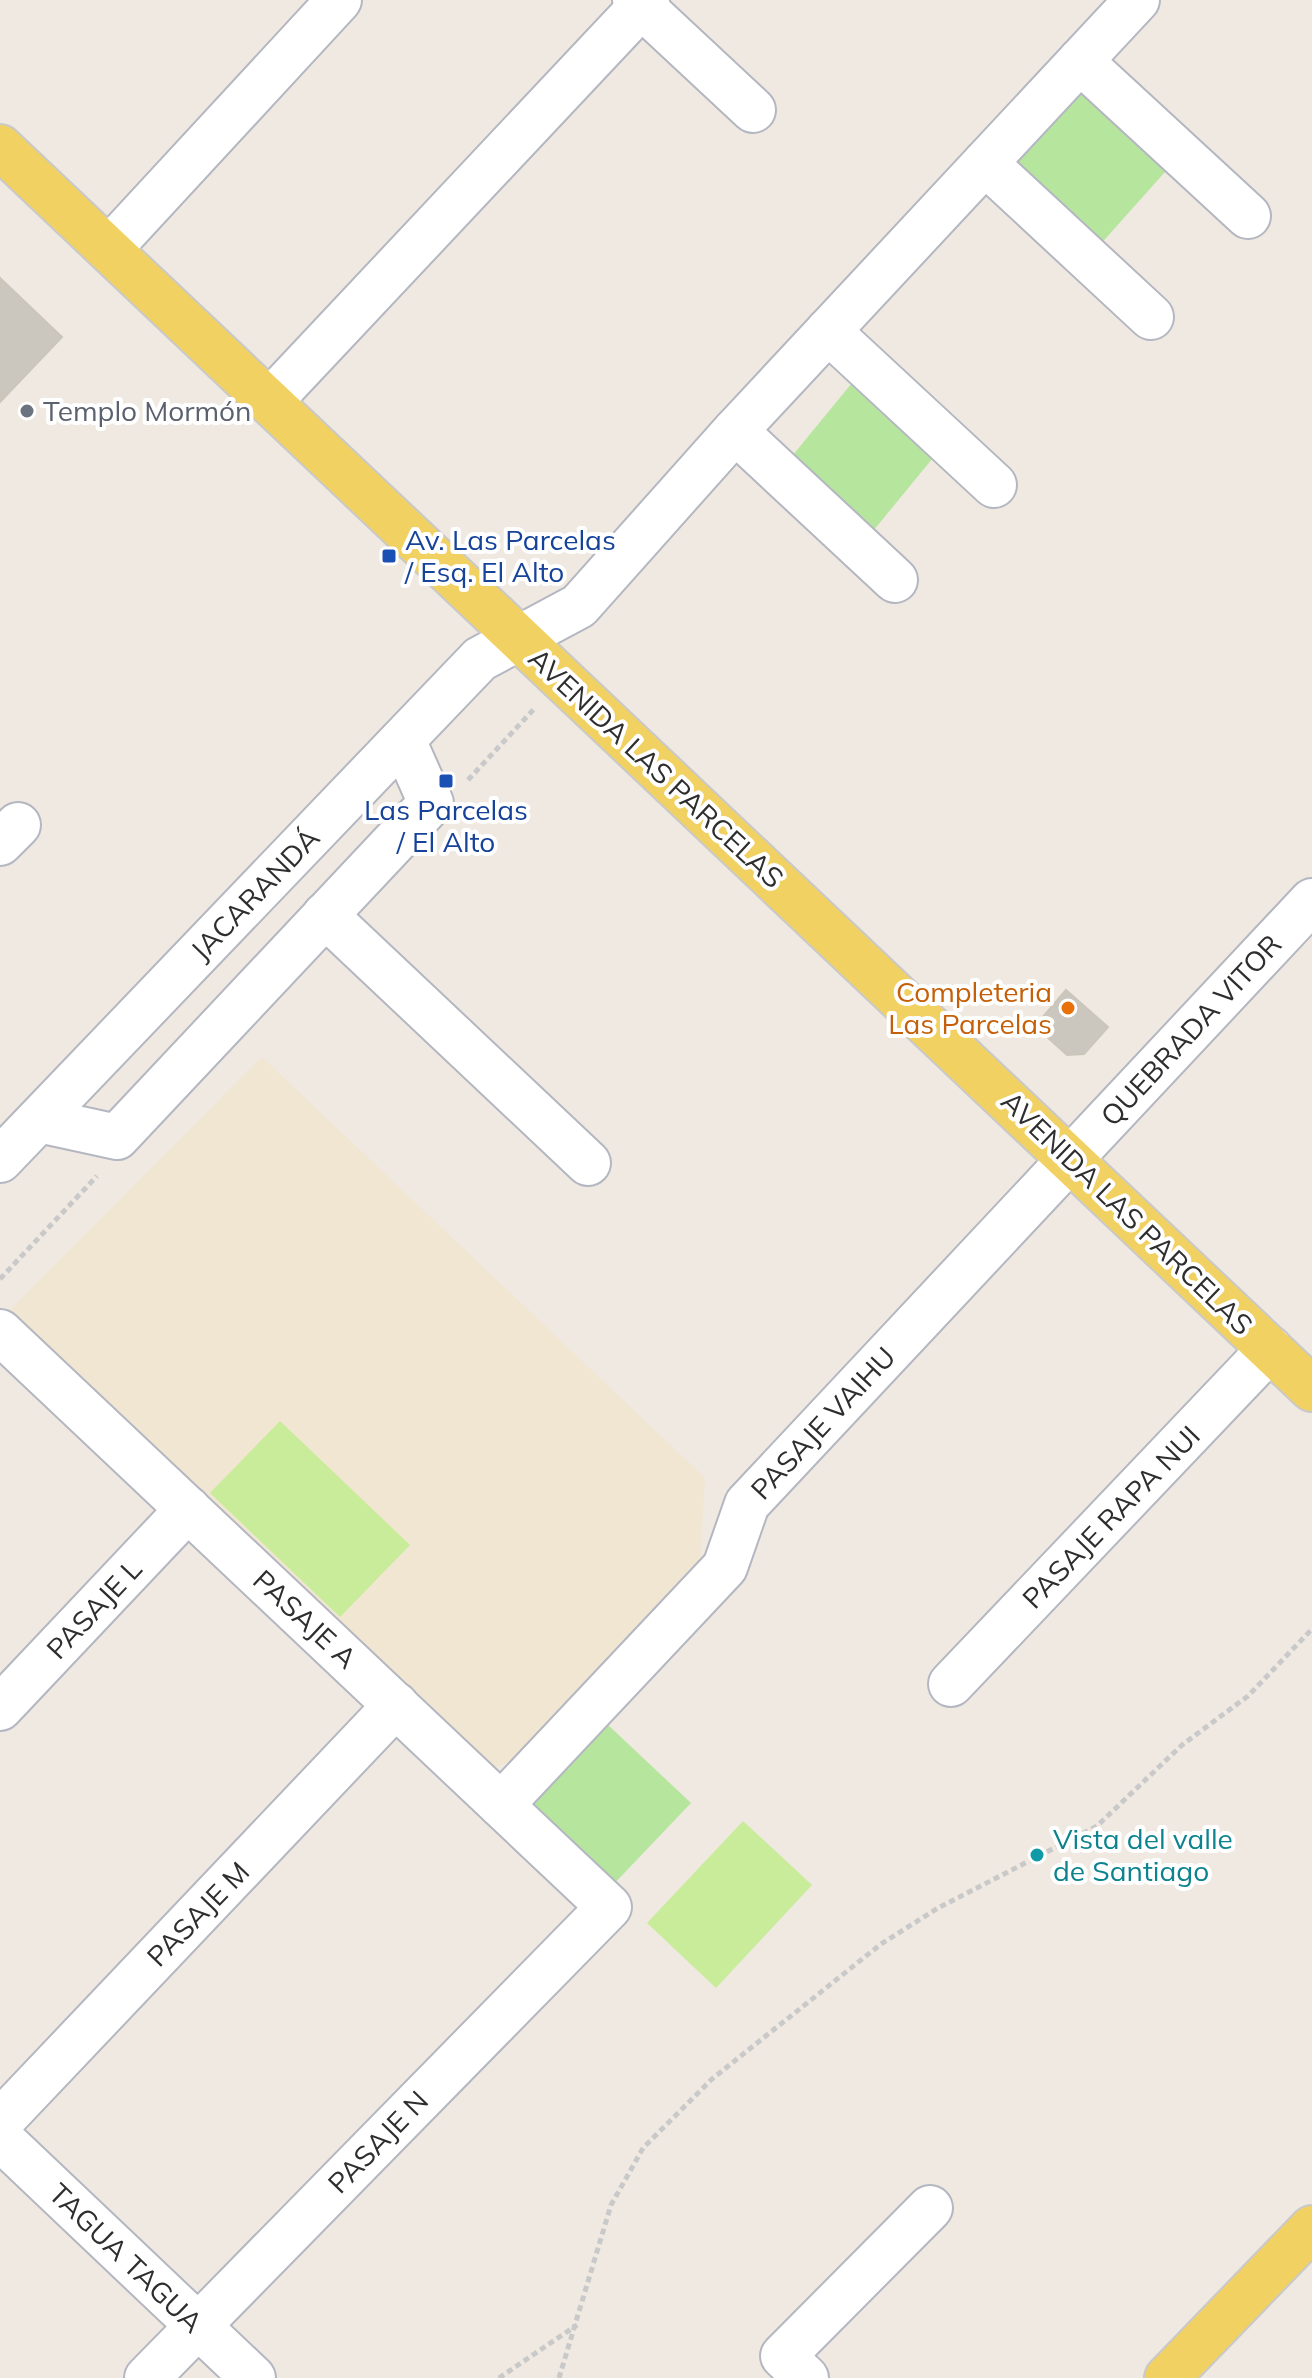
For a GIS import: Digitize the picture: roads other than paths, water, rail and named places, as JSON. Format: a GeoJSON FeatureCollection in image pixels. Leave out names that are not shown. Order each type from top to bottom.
{"type":"FeatureCollection","features":[{"type":"Feature","properties":{"kind":"main road","name":"AVENIDA LAS PARCELAS"},"geometry":{"type":"LineString","coordinates":[[0,147],[1312,1389]]}},
{"type":"Feature","properties":{"kind":"main road"},"geometry":{"type":"LineString","coordinates":[[1167,2378],[1312,2228]]}},
{"type":"Feature","properties":{"kind":"street","name":"JACARANDÁ"},"geometry":{"type":"LineString","coordinates":[[0,1160],[480,659],[579,606],[735,431],[1137,0]]}},
{"type":"Feature","properties":{"kind":"street"},"geometry":{"type":"LineString","coordinates":[[270,401],[641,2],[753,110]]}},
{"type":"Feature","properties":{"kind":"street"},"geometry":{"type":"LineString","coordinates":[[109,249],[329,4]]}},
{"type":"Feature","properties":{"kind":"street"},"geometry":{"type":"LineString","coordinates":[[1080,61],[1248,216]]}},
{"type":"Feature","properties":{"kind":"street"},"geometry":{"type":"LineString","coordinates":[[985,163],[1151,317]]}},
{"type":"Feature","properties":{"kind":"street"},"geometry":{"type":"LineString","coordinates":[[828,331],[994,485]]}},
{"type":"Feature","properties":{"kind":"street"},"geometry":{"type":"LineString","coordinates":[[735,431],[895,580]]}},
{"type":"Feature","properties":{"kind":"street"},"geometry":{"type":"LineString","coordinates":[[39,1120],[117,1137],[431,803],[403,740]]}},
{"type":"Feature","properties":{"kind":"street","name":"QUEBRADA VITOR"},"geometry":{"type":"LineString","coordinates":[[1069,1159],[1312,901]]}},
{"type":"Feature","properties":{"kind":"street"},"geometry":{"type":"LineString","coordinates":[[325,915],[588,1163]]}},
{"type":"Feature","properties":{"kind":"street","name":"PASAJE VAIHU"},"geometry":{"type":"LineString","coordinates":[[501,1805],[725,1567],[747,1504],[1069,1159]]}},
{"type":"Feature","properties":{"kind":"street","name":"PASAJE A"},"geometry":{"type":"LineString","coordinates":[[0,1332],[609,1907]]}},
{"type":"Feature","properties":{"kind":"street","name":"PASAJE RAPA NUI"},"geometry":{"type":"LineString","coordinates":[[951,1684],[1270,1349]]}},
{"type":"Feature","properties":{"kind":"street","name":"PASAJE L"},"geometry":{"type":"LineString","coordinates":[[0,1708],[188,1509]]}},
{"type":"Feature","properties":{"kind":"street","name":"PASAJE M"},"geometry":{"type":"LineString","coordinates":[[0,2122],[396,1705]]}},
{"type":"Feature","properties":{"kind":"street","name":"PASAJE N"},"geometry":{"type":"LineString","coordinates":[[147,2378],[609,1907]]}},
{"type":"Feature","properties":{"kind":"street","name":"TAGUA TAGUA"},"geometry":{"type":"LineString","coordinates":[[0,2138],[253,2378]]}},
{"type":"Feature","properties":{"kind":"street"},"geometry":{"type":"LineString","coordinates":[[806,2378],[783,2356],[930,2208]]}},
{"type":"Feature","properties":{"kind":"place","name":"Templo Mormón"},"geometry":{"type":"Point","coordinates":[27,411]}},
{"type":"Feature","properties":{"kind":"place","name":"Av. Las Parcelas / Esq. El Alto"},"geometry":{"type":"Point","coordinates":[389,556]}},
{"type":"Feature","properties":{"kind":"place","name":"Las Parcelas / El Alto"},"geometry":{"type":"Point","coordinates":[446,781]}},
{"type":"Feature","properties":{"kind":"place","name":"Completeria Las Parcelas"},"geometry":{"type":"Point","coordinates":[1068,1008]}},
{"type":"Feature","properties":{"kind":"place","name":"Vista del valle de Santiago"},"geometry":{"type":"Point","coordinates":[1037,1855]}}]}
